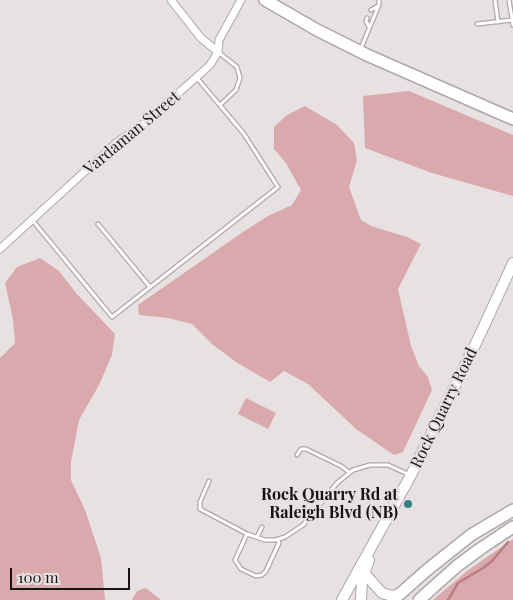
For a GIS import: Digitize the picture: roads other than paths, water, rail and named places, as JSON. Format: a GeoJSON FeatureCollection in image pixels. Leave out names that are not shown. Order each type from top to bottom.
{"type":"FeatureCollection","features":[{"type":"Feature","properties":{"kind":"main road"},"geometry":{"type":"LineString","coordinates":[[271,2],[318,30],[360,51],[513,119]]}},
{"type":"Feature","properties":{"kind":"main road","name":"Rock Quarry Road"},"geometry":{"type":"LineString","coordinates":[[342,600],[411,475],[477,342],[513,263]]}},
{"type":"Feature","properties":{"kind":"main road"},"geometry":{"type":"LineString","coordinates":[[365,574],[382,593],[396,597],[471,535],[513,510]]}},
{"type":"Feature","properties":{"kind":"main road"},"geometry":{"type":"LineString","coordinates":[[419,600],[458,566],[513,527]]}},
{"type":"Feature","properties":{"kind":"main road","name":"Rock Quarry Road"},"geometry":{"type":"LineString","coordinates":[[362,600],[362,580],[371,549]]}},
{"type":"Feature","properties":{"kind":"main road","name":"Rock Quarry Road"},"geometry":{"type":"LineString","coordinates":[[365,574],[368,600]]}},
{"type":"Feature","properties":{"kind":"street"},"geometry":{"type":"LineString","coordinates":[[172,0],[201,38],[218,52]]}},
{"type":"Feature","properties":{"kind":"street","name":"Vardaman Street"},"geometry":{"type":"LineString","coordinates":[[0,249],[116,143],[145,123],[210,65],[218,52],[219,40],[241,0]]}},
{"type":"Feature","properties":{"kind":"lane"},"geometry":{"type":"LineString","coordinates":[[360,51],[379,5],[379,0]]}},
{"type":"Feature","properties":{"kind":"lane"},"geometry":{"type":"LineString","coordinates":[[495,0],[498,22]]}},
{"type":"Feature","properties":{"kind":"lane"},"geometry":{"type":"LineString","coordinates":[[509,0],[513,25]]}},
{"type":"Feature","properties":{"kind":"lane"},"geometry":{"type":"LineString","coordinates":[[371,10],[379,5]]}},
{"type":"Feature","properties":{"kind":"lane"},"geometry":{"type":"LineString","coordinates":[[367,18],[366,21],[370,28]]}},
{"type":"Feature","properties":{"kind":"lane"},"geometry":{"type":"LineString","coordinates":[[477,24],[512,20]]}},
{"type":"Feature","properties":{"kind":"lane"},"geometry":{"type":"LineString","coordinates":[[218,52],[236,67],[240,78],[236,90],[220,105]]}},
{"type":"Feature","properties":{"kind":"lane"},"geometry":{"type":"LineString","coordinates":[[32,220],[112,317],[278,187],[244,134],[197,78]]}},
{"type":"Feature","properties":{"kind":"lane"},"geometry":{"type":"LineString","coordinates":[[98,224],[150,287]]}},
{"type":"Feature","properties":{"kind":"lane"},"geometry":{"type":"LineString","coordinates":[[297,455],[301,449],[306,449],[341,466],[349,472]]}},
{"type":"Feature","properties":{"kind":"lane"},"geometry":{"type":"LineString","coordinates":[[209,481],[200,502],[200,509],[247,534],[265,540],[285,537],[303,525],[337,483],[349,472],[361,467],[379,464],[395,467],[411,475]]}},
{"type":"Feature","properties":{"kind":"lane"},"geometry":{"type":"LineString","coordinates":[[257,537],[262,527]]}},
{"type":"Feature","properties":{"kind":"lane"},"geometry":{"type":"LineString","coordinates":[[247,534],[236,560],[241,569],[256,576],[262,575],[266,571],[279,543],[278,539]]}},
{"type":"Feature","properties":{"kind":"waterway"},"geometry":{"type":"LineString","coordinates":[[448,600],[458,583],[492,561],[508,542]]}},
{"type":"Feature","properties":{"kind":"place","name":"Rock Quarry Rd at Raleigh Blvd (NB)"},"geometry":{"type":"Point","coordinates":[408,504]}}]}
